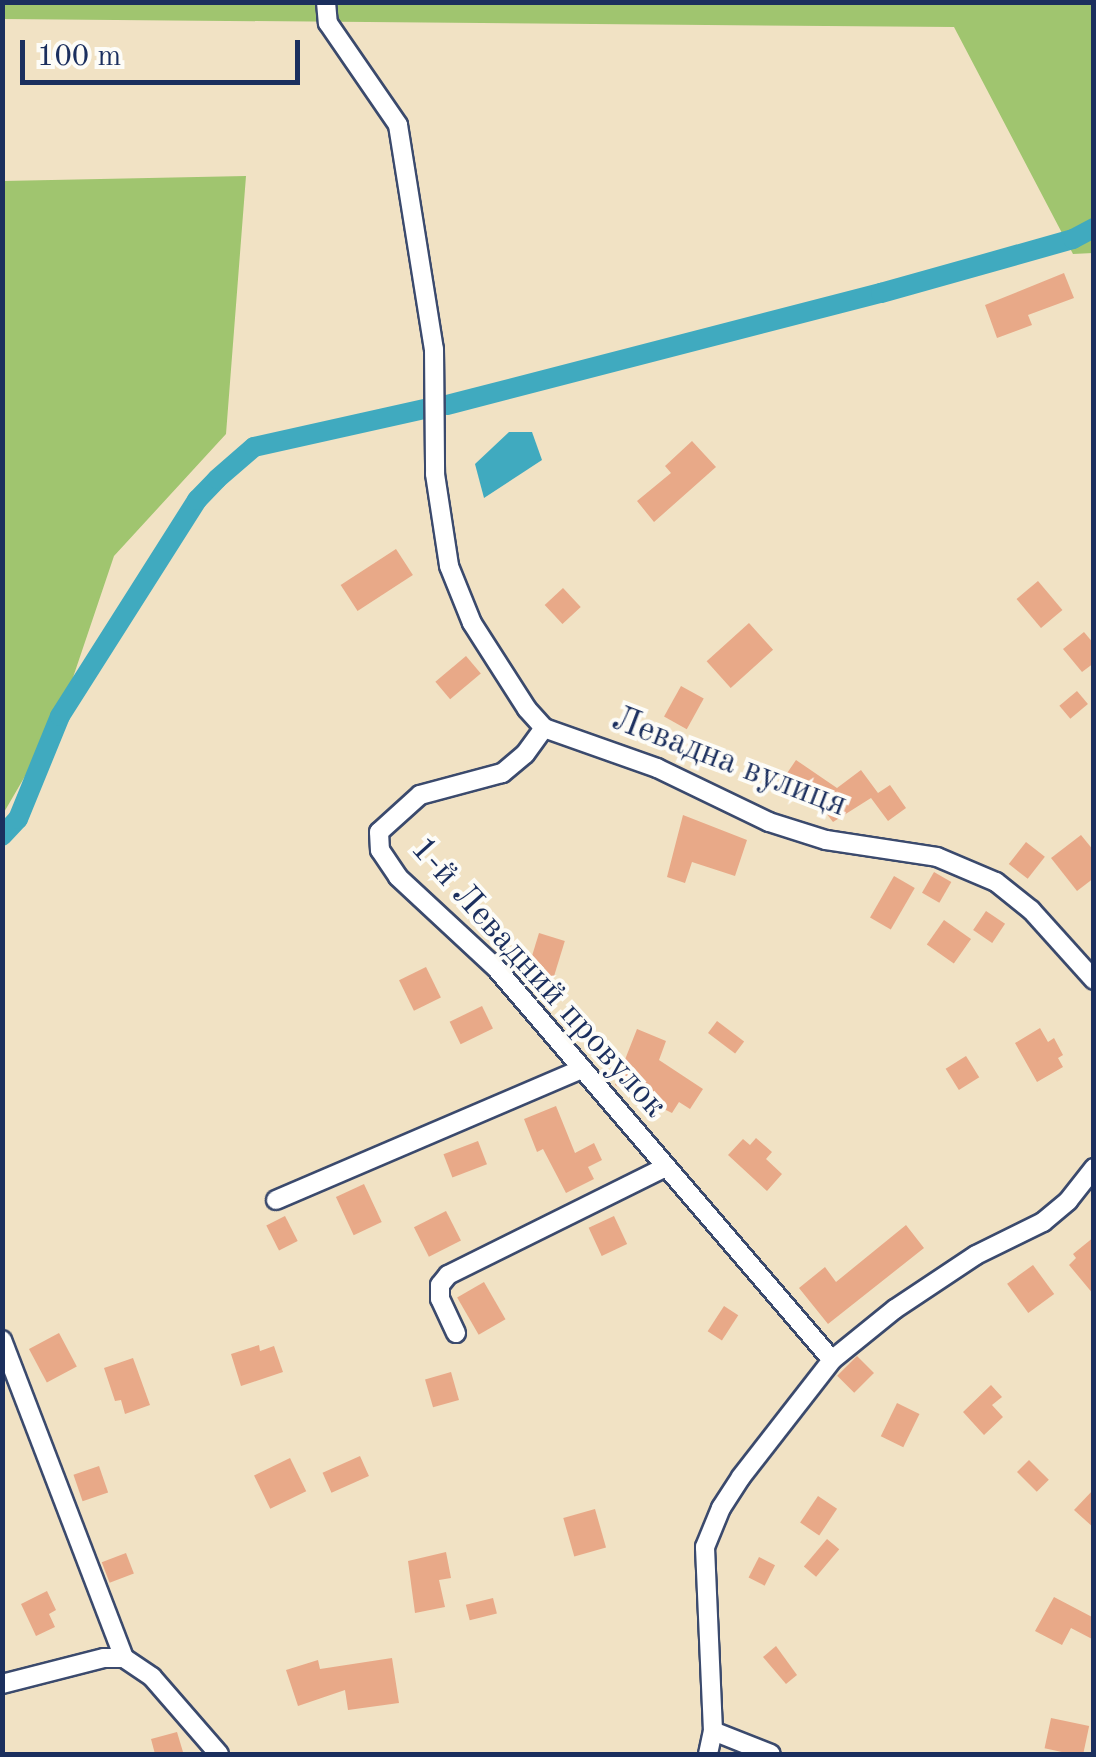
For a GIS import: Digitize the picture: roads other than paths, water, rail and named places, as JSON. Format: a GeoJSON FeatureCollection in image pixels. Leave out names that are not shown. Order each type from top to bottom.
{"type":"FeatureCollection","features":[{"type":"Feature","properties":{"kind":"street"},"geometry":{"type":"LineString","coordinates":[[326,2],[328,23],[398,125],[434,348],[438,493],[449,566],[472,623],[544,728]]}},
{"type":"Feature","properties":{"kind":"street","name":"Левадна вулиця"},"geometry":{"type":"LineString","coordinates":[[544,728],[657,768],[769,822],[826,840],[938,858],[996,882],[1031,910],[1094,980]]}},
{"type":"Feature","properties":{"kind":"street","name":"1-й Левадний провулок"},"geometry":{"type":"LineString","coordinates":[[544,728],[525,754],[502,773],[420,795],[379,832],[380,850],[398,877],[496,968],[832,1360]]}},
{"type":"Feature","properties":{"kind":"street"},"geometry":{"type":"LineString","coordinates":[[276,1200],[580,1070]]}},
{"type":"Feature","properties":{"kind":"street"},"geometry":{"type":"LineString","coordinates":[[456,1333],[440,1299],[440,1285],[448,1275],[664,1168]]}},
{"type":"Feature","properties":{"kind":"street"},"geometry":{"type":"LineString","coordinates":[[708,1754],[714,1732],[706,1546],[721,1508],[740,1477],[832,1360],[895,1309],[976,1255],[1043,1222],[1068,1201],[1094,1168]]}},
{"type":"Feature","properties":{"kind":"street"},"geometry":{"type":"LineString","coordinates":[[2,1340],[124,1658]]}},
{"type":"Feature","properties":{"kind":"street"},"geometry":{"type":"LineString","coordinates":[[2,1684],[104,1658],[124,1658],[152,1677],[219,1754]]}},
{"type":"Feature","properties":{"kind":"street"},"geometry":{"type":"LineString","coordinates":[[714,1732],[771,1754]]}},
{"type":"Feature","properties":{"kind":"water"},"geometry":{"type":"Polygon","coordinates":[[[509,432],[532,432],[542,460],[484,498],[475,464],[509,432]]]}},
{"type":"Feature","properties":{"kind":"waterway"},"geometry":{"type":"LineString","coordinates":[[447,405],[881,293],[1073,239],[1094,228]]}},
{"type":"Feature","properties":{"kind":"waterway"},"geometry":{"type":"LineString","coordinates":[[2,836],[18,819],[60,716],[197,500],[217,479],[254,447],[428,408]]}}]}
